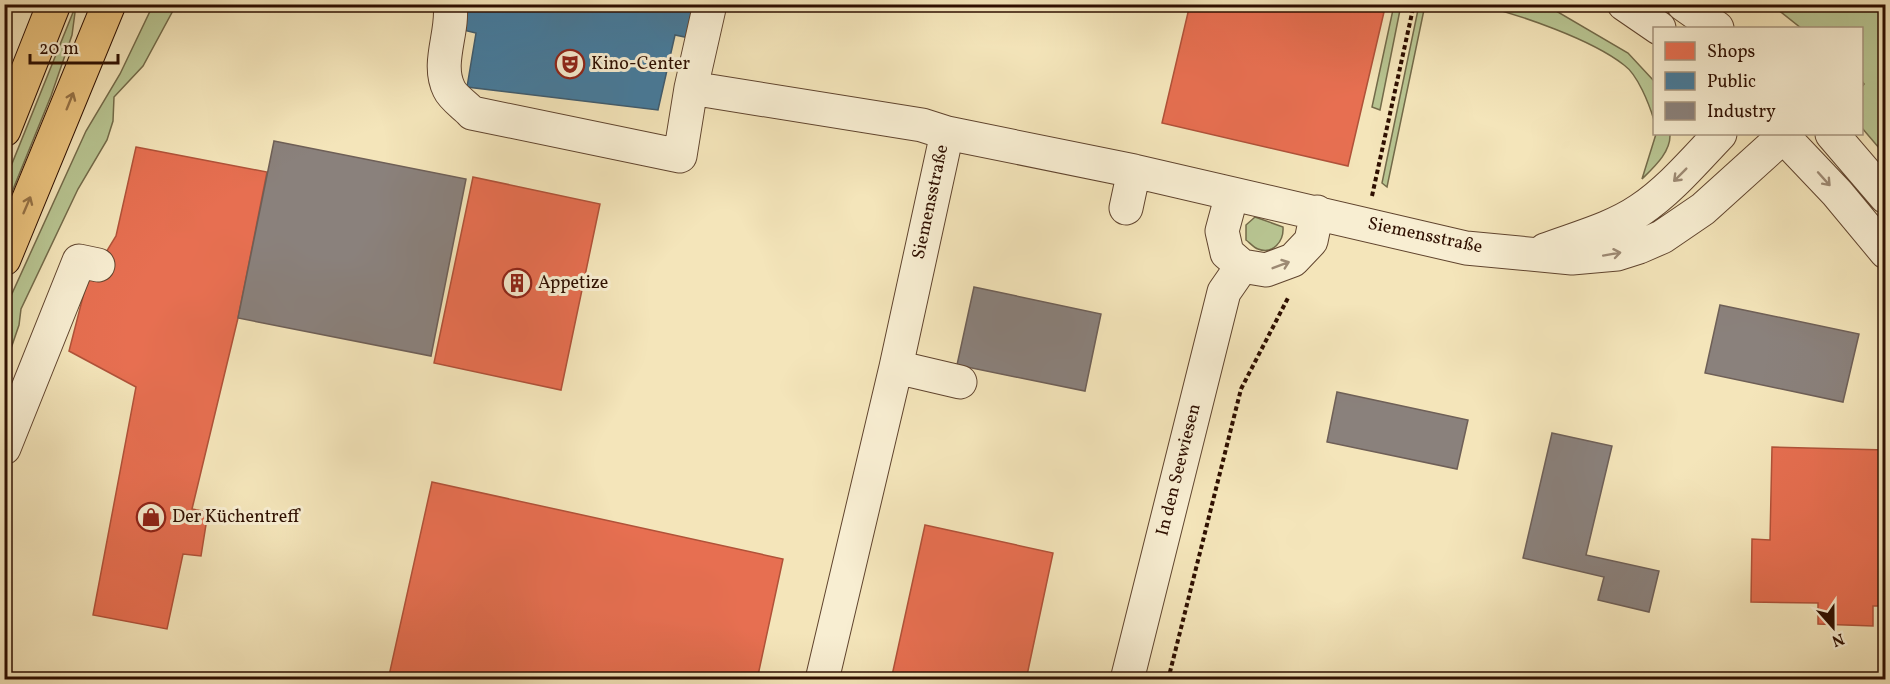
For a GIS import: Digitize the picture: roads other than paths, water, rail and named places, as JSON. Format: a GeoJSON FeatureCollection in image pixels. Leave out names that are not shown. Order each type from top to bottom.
{"type":"FeatureCollection","features":[{"type":"Feature","properties":{"kind":"main road"},"geometry":{"type":"LineString","coordinates":[[4,130],[54,4]]}},
{"type":"Feature","properties":{"kind":"main road"},"geometry":{"type":"LineString","coordinates":[[4,259],[109,4]]}},
{"type":"Feature","properties":{"kind":"street"},"geometry":{"type":"LineString","coordinates":[[450,4],[451,14],[444,66],[449,90],[472,112],[680,156],[691,88],[710,4]]}},
{"type":"Feature","properties":{"kind":"street"},"geometry":{"type":"LineString","coordinates":[[1624,4],[1658,27]]}},
{"type":"Feature","properties":{"kind":"street"},"geometry":{"type":"LineString","coordinates":[[1683,4],[1716,27]]}},
{"type":"Feature","properties":{"kind":"street"},"geometry":{"type":"LineString","coordinates":[[691,88],[922,125],[946,133]]}},
{"type":"Feature","properties":{"kind":"street","name":"Siemensstraße"},"geometry":{"type":"LineString","coordinates":[[822,680],[896,367],[946,133],[1134,171],[1466,248],[1572,258],[1595,257],[1639,247],[1662,237],[1703,209],[1783,135]]}},
{"type":"Feature","properties":{"kind":"street","name":"Siemensstraße"},"geometry":{"type":"LineString","coordinates":[[1533,255],[1638,212],[1658,196],[1719,135]]}},
{"type":"Feature","properties":{"kind":"street"},"geometry":{"type":"LineString","coordinates":[[1785,135],[1886,252]]}},
{"type":"Feature","properties":{"kind":"street"},"geometry":{"type":"LineString","coordinates":[[1833,135],[1886,197]]}},
{"type":"Feature","properties":{"kind":"street"},"geometry":{"type":"LineString","coordinates":[[1126,208],[1134,171]]}},
{"type":"Feature","properties":{"kind":"street"},"geometry":{"type":"LineString","coordinates":[[1232,194],[1222,231],[1227,253],[1242,266],[1266,270],[1293,260],[1311,241],[1317,213]]}},
{"type":"Feature","properties":{"kind":"street"},"geometry":{"type":"LineString","coordinates":[[4,448],[79,261],[98,265]]}},
{"type":"Feature","properties":{"kind":"street","name":"In den Seewiesen"},"geometry":{"type":"LineString","coordinates":[[1127,680],[1224,292],[1242,266]]}},
{"type":"Feature","properties":{"kind":"street"},"geometry":{"type":"LineString","coordinates":[[896,367],[960,382]]}},
{"type":"Feature","properties":{"kind":"place","name":"Kino-Center"},"geometry":{"type":"Point","coordinates":[570,64]}},
{"type":"Feature","properties":{"kind":"place","name":"Appetize"},"geometry":{"type":"Point","coordinates":[517,283]}},
{"type":"Feature","properties":{"kind":"place","name":"Der Küchentreff"},"geometry":{"type":"Point","coordinates":[151,517]}}]}
